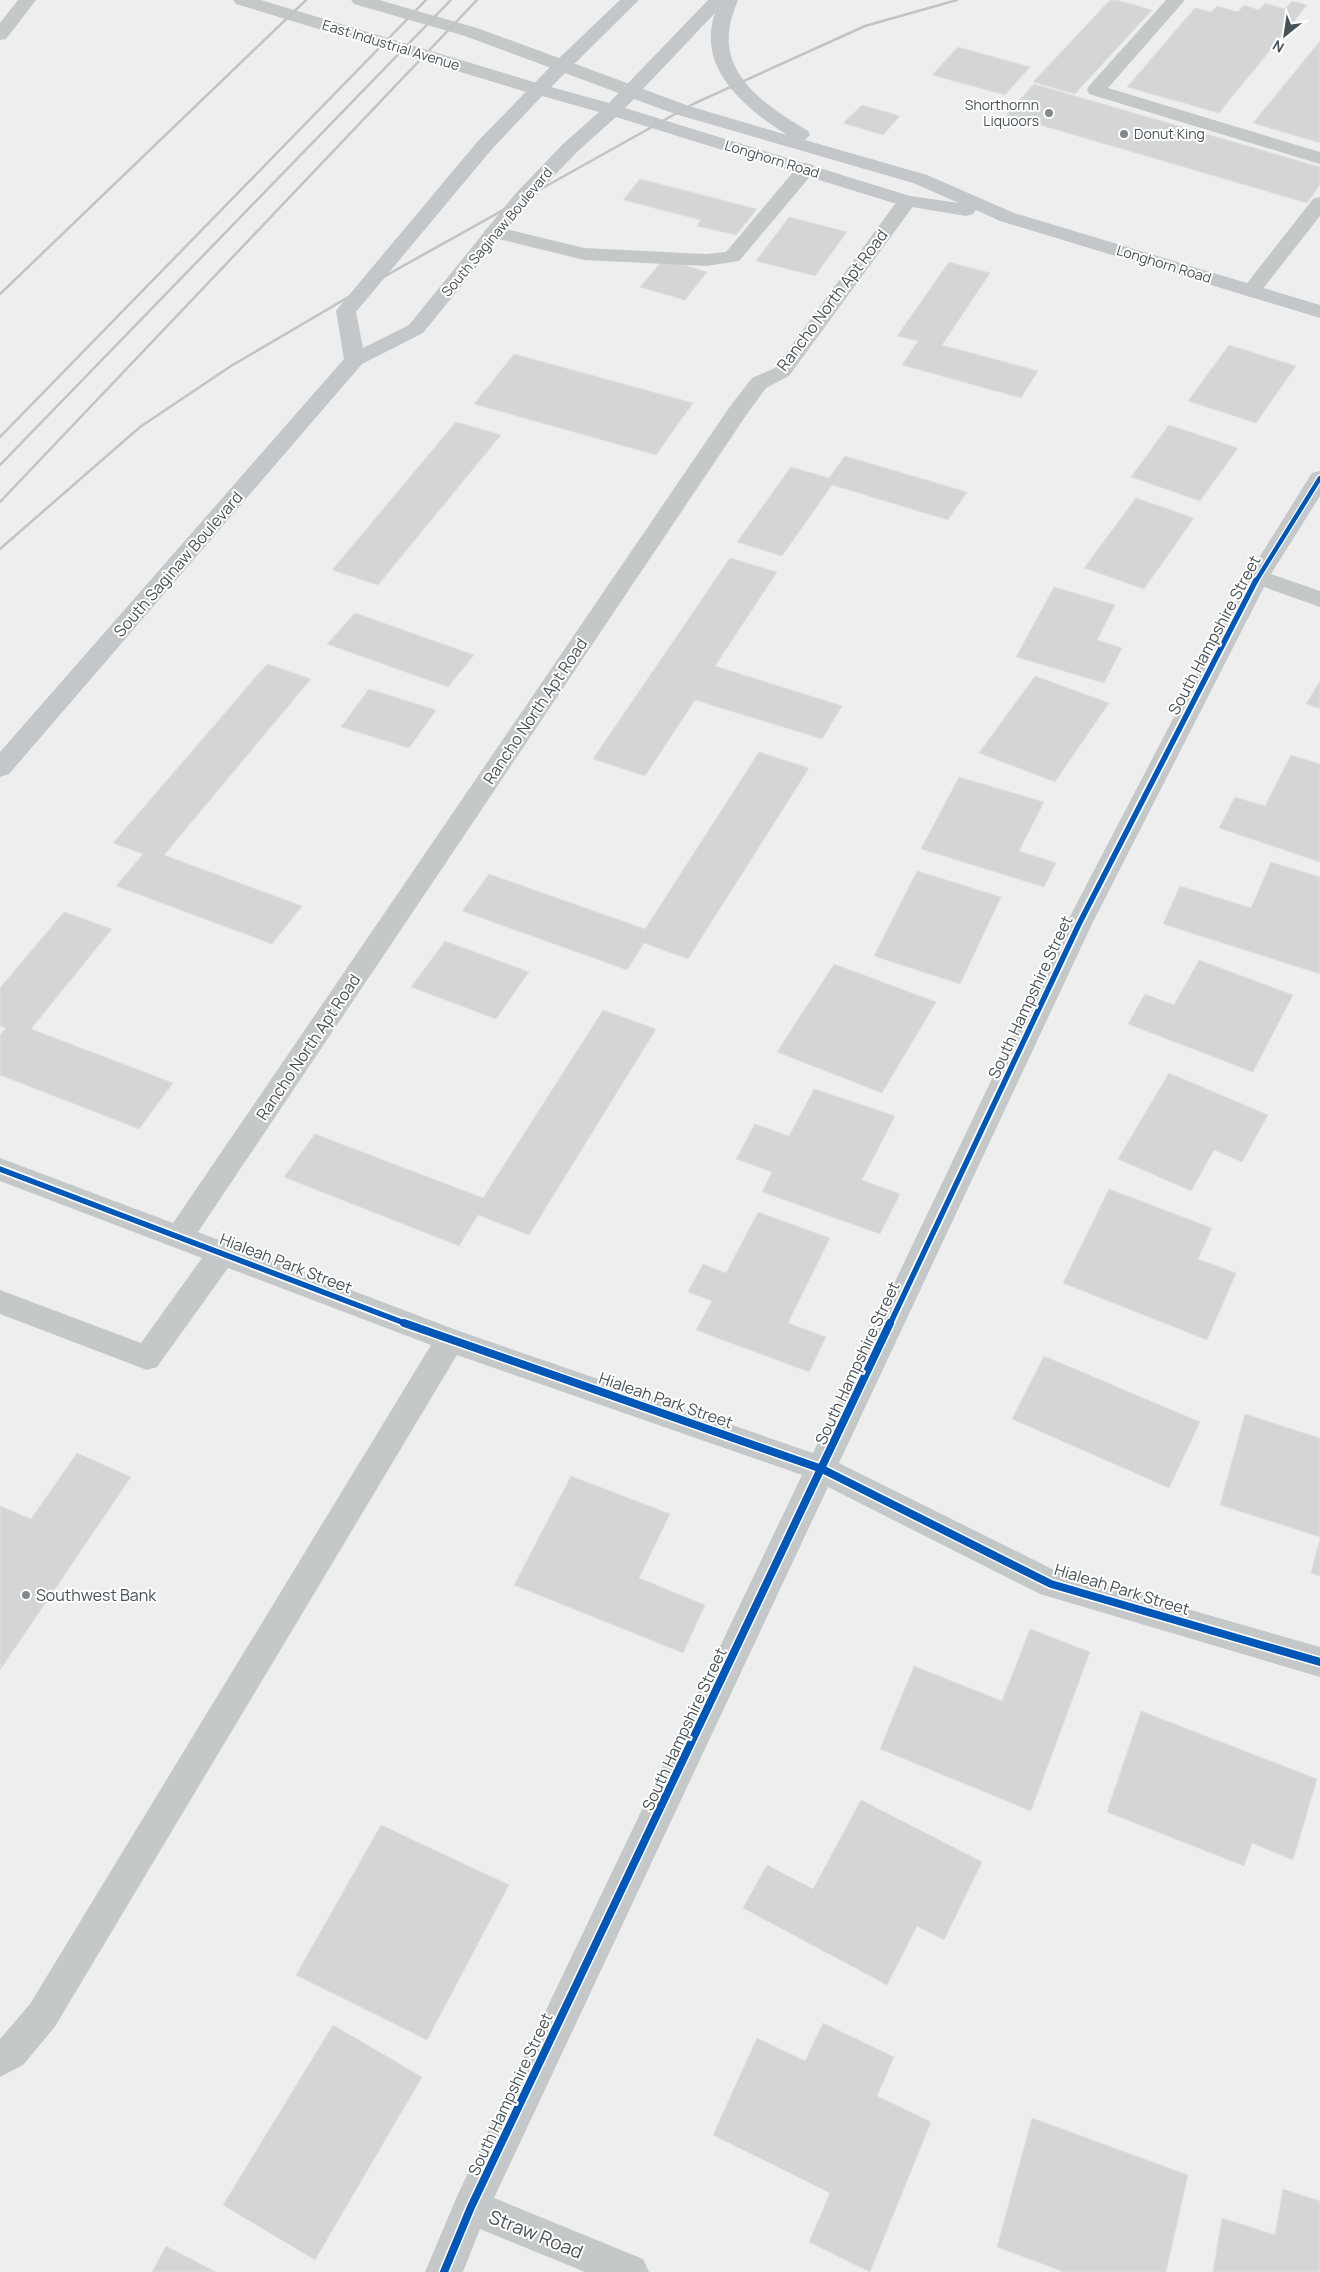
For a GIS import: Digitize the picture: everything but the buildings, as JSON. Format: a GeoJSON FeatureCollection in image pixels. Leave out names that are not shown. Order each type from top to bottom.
{"type":"FeatureCollection","features":[{"type":"Feature","properties":{"kind":"main road"},"geometry":{"type":"LineString","coordinates":[[355,360],[346,310],[485,145],[630,0]]}},
{"type":"Feature","properties":{"kind":"main road","name":"South Saginaw Boulevard"},"geometry":{"type":"LineString","coordinates":[[0,768],[355,360],[416,329],[522,198],[570,148],[631,91],[718,0]]}},
{"type":"Feature","properties":{"kind":"main road"},"geometry":{"type":"LineString","coordinates":[[729,0],[720,29],[719,48],[737,86],[752,102],[830,153]]}},
{"type":"Feature","properties":{"kind":"main road","name":"Longhorn Road"},"geometry":{"type":"LineString","coordinates":[[540,90],[612,110],[907,201],[1007,217]]}},
{"type":"Feature","properties":{"kind":"main road","name":"Longhorn Road"},"geometry":{"type":"LineString","coordinates":[[631,91],[682,110],[920,179],[1007,217],[1320,312]]}},
{"type":"Feature","properties":{"kind":"street","name":"East Industrial Avenue"},"geometry":{"type":"LineString","coordinates":[[242,0],[540,90]]}},
{"type":"Feature","properties":{"kind":"street"},"geometry":{"type":"LineString","coordinates":[[360,0],[470,32],[631,91]]}},
{"type":"Feature","properties":{"kind":"street"},"geometry":{"type":"LineString","coordinates":[[1176,0],[1096,90],[1320,158]]}},
{"type":"Feature","properties":{"kind":"street"},"geometry":{"type":"LineString","coordinates":[[0,4],[24,5]]}},
{"type":"Feature","properties":{"kind":"street"},"geometry":{"type":"LineString","coordinates":[[0,35],[24,5]]}},
{"type":"Feature","properties":{"kind":"street"},"geometry":{"type":"LineString","coordinates":[[494,232],[584,254],[706,260],[732,257],[806,169]]}},
{"type":"Feature","properties":{"kind":"street","name":"Rancho North Apt Road"},"geometry":{"type":"LineString","coordinates":[[179,1237],[739,410],[759,383],[782,372],[907,201]]}},
{"type":"Feature","properties":{"kind":"street"},"geometry":{"type":"LineString","coordinates":[[1251,291],[1320,203]]}},
{"type":"Feature","properties":{"kind":"street","name":"South Hampshire Street"},"geometry":{"type":"LineString","coordinates":[[444,2272],[471,2208],[1079,924],[1258,577],[1320,478]]}},
{"type":"Feature","properties":{"kind":"street"},"geometry":{"type":"LineString","coordinates":[[1258,577],[1320,599]]}},
{"type":"Feature","properties":{"kind":"street","name":"Hialeah Park Street"},"geometry":{"type":"LineString","coordinates":[[0,1169],[450,1340],[822,1469],[1051,1584],[1320,1662]]}},
{"type":"Feature","properties":{"kind":"street"},"geometry":{"type":"LineString","coordinates":[[0,1302],[147,1358],[222,1253]]}},
{"type":"Feature","properties":{"kind":"street"},"geometry":{"type":"LineString","coordinates":[[0,2059],[10,2054],[42,2016],[450,1340]]}},
{"type":"Feature","properties":{"kind":"street","name":"Straw Road"},"geometry":{"type":"LineString","coordinates":[[471,2208],[630,2272]]}},
{"type":"Feature","properties":{"kind":"railway"},"geometry":{"type":"LineString","coordinates":[[0,294],[306,0]]}},
{"type":"Feature","properties":{"kind":"railway"},"geometry":{"type":"LineString","coordinates":[[0,437],[426,0]]}},
{"type":"Feature","properties":{"kind":"railway"},"geometry":{"type":"LineString","coordinates":[[0,465],[451,0]]}},
{"type":"Feature","properties":{"kind":"railway"},"geometry":{"type":"LineString","coordinates":[[0,502],[477,0]]}},
{"type":"Feature","properties":{"kind":"railway"},"geometry":{"type":"LineString","coordinates":[[0,549],[140,427],[231,366],[369,285],[693,104],[865,26],[957,0]]}},
{"type":"Feature","properties":{"kind":"cycle path"},"geometry":{"type":"LineString","coordinates":[[444,2272],[471,2207],[1079,924],[1258,577],[1320,478]]}},
{"type":"Feature","properties":{"kind":"cycle path"},"geometry":{"type":"LineString","coordinates":[[0,1169],[450,1340],[822,1469],[1051,1584],[1320,1662]]}},
{"type":"Feature","properties":{"kind":"place","name":"Shorthornn Liquoors"},"geometry":{"type":"Point","coordinates":[1049,113]}},
{"type":"Feature","properties":{"kind":"place","name":"Donut King"},"geometry":{"type":"Point","coordinates":[1124,134]}},
{"type":"Feature","properties":{"kind":"place","name":"Southwest Bank"},"geometry":{"type":"Point","coordinates":[26,1595]}}]}
